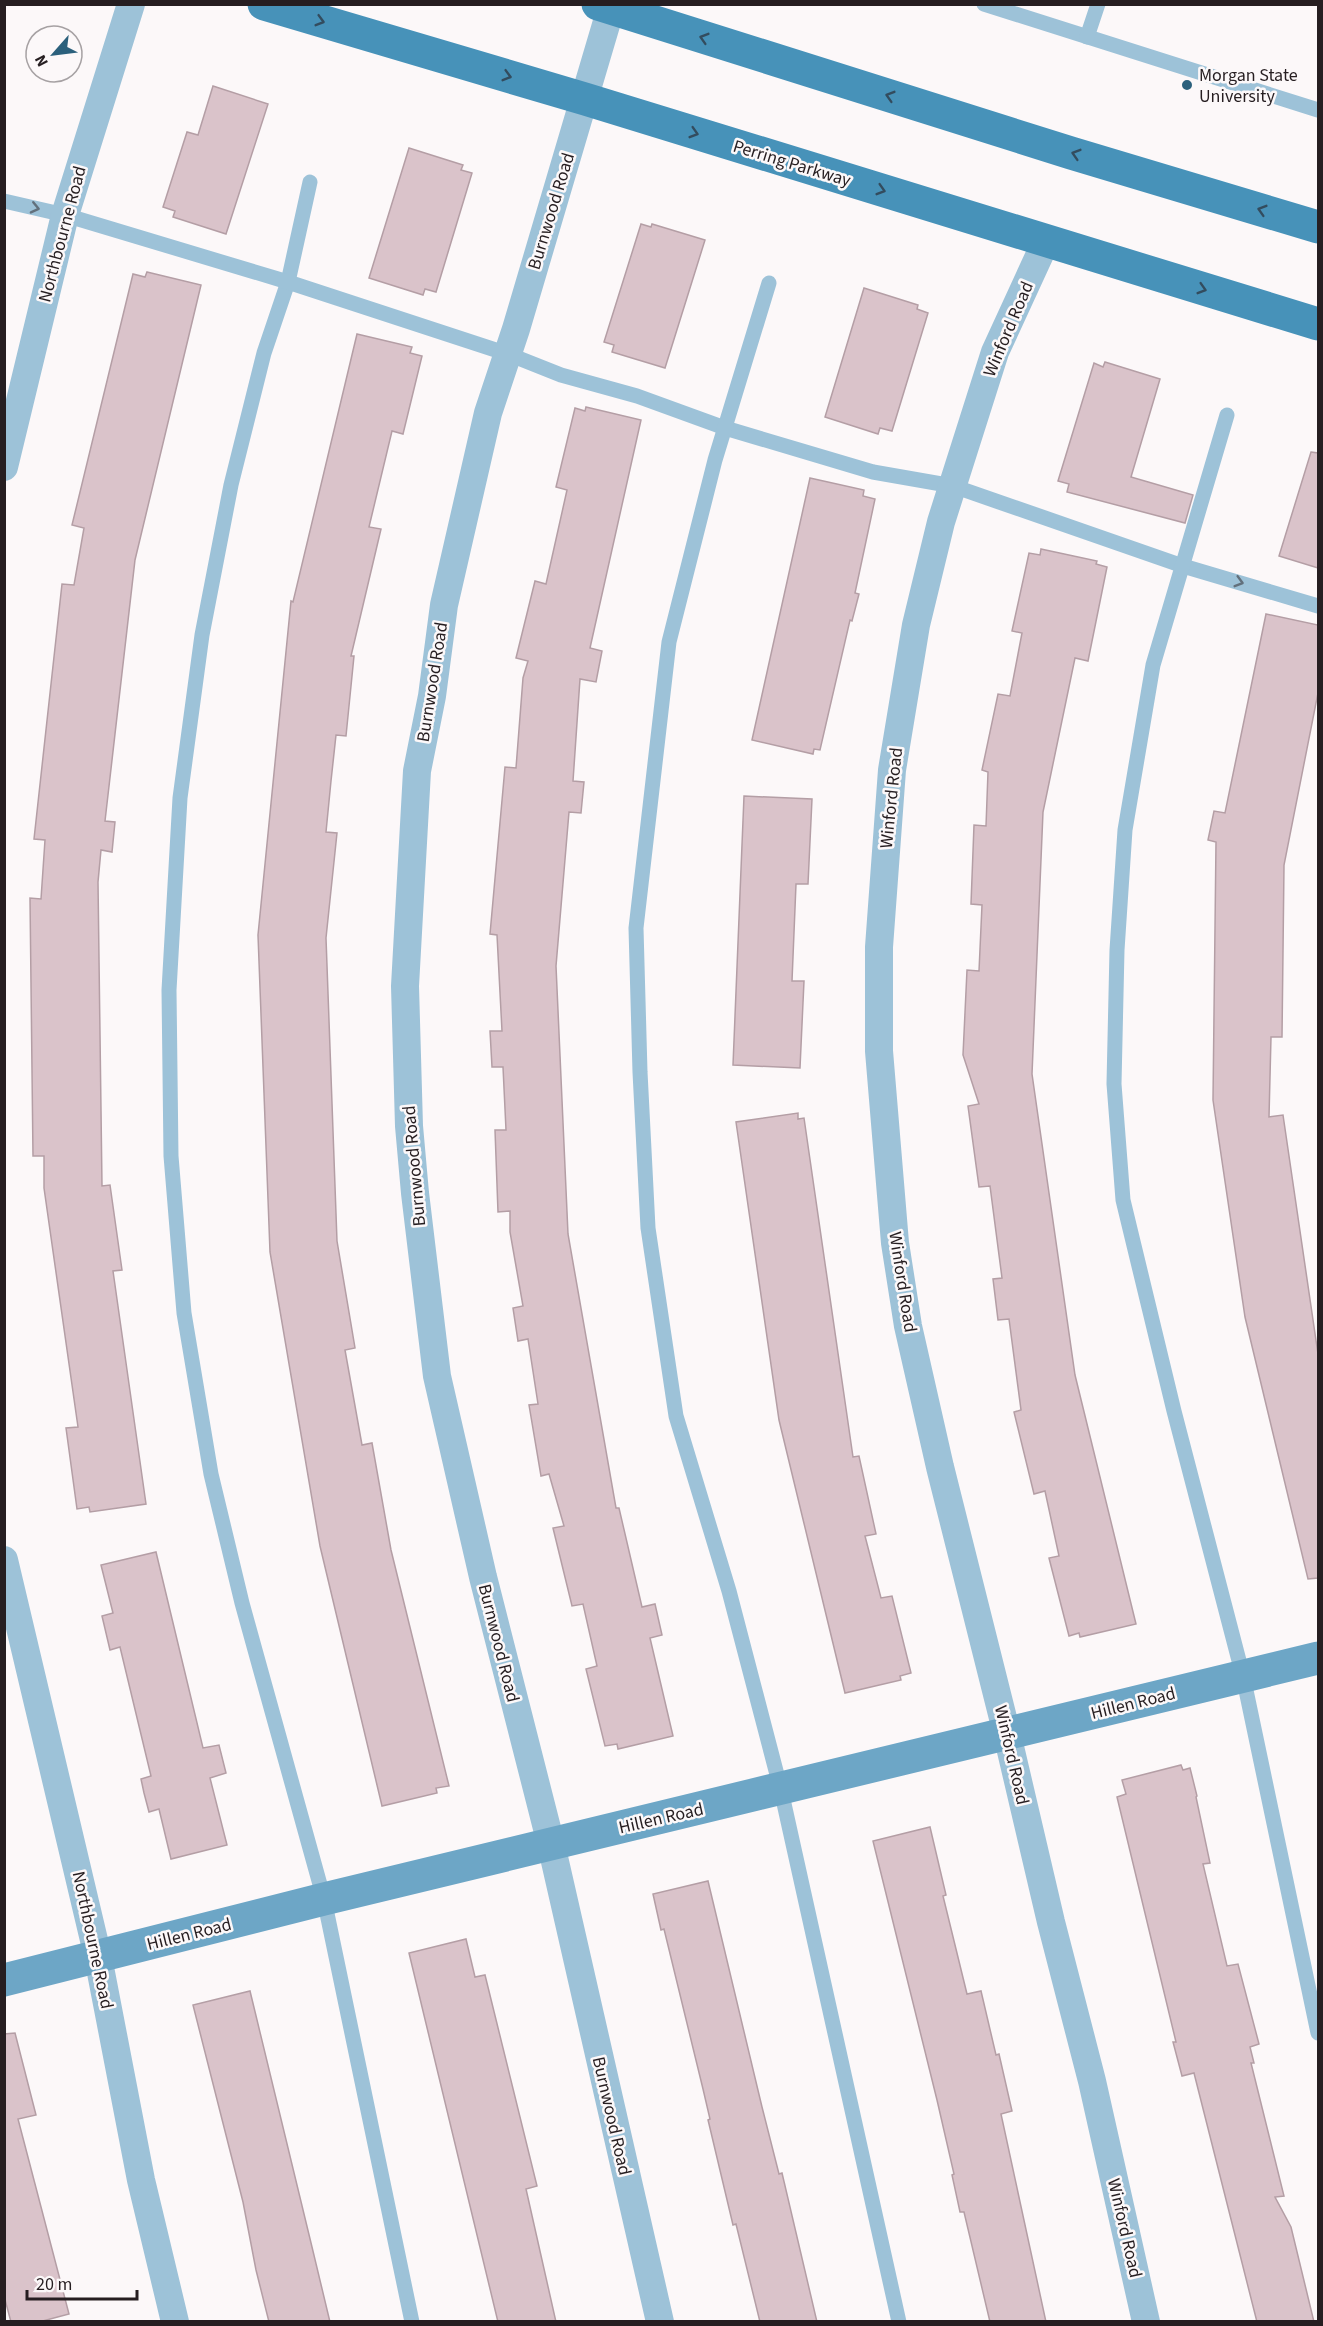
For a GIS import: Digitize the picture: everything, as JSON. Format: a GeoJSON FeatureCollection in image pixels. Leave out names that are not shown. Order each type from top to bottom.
{"type":"FeatureCollection","features":[{"type":"Feature","properties":{"kind":"main road","name":"Perring Parkway"},"geometry":{"type":"LineString","coordinates":[[264,4],[585,99],[1318,324]]}},
{"type":"Feature","properties":{"kind":"main road"},"geometry":{"type":"LineString","coordinates":[[604,6],[1071,153],[1318,227]]}},
{"type":"Feature","properties":{"kind":"street","name":"Northbourne Road"},"geometry":{"type":"LineString","coordinates":[[4,467],[65,215],[131,4]]}},
{"type":"Feature","properties":{"kind":"street","name":"Burnwood Road"},"geometry":{"type":"LineString","coordinates":[[604,6],[585,99],[488,413],[444,605],[432,696],[417,771],[405,986],[406,1053],[415,1193],[437,1376],[491,1610],[550,1844],[660,2322]]}},
{"type":"Feature","properties":{"kind":"street","name":"Winford Road"},"geometry":{"type":"LineString","coordinates":[[1046,241],[994,352],[941,522],[915,625],[892,770],[879,947],[879,1051],[896,1243],[908,1326],[940,1467],[1092,2081],[1146,2322]]}},
{"type":"Feature","properties":{"kind":"street","name":"Northbourne Road"},"geometry":{"type":"LineString","coordinates":[[4,1560],[98,1957],[141,2180],[175,2322]]}},
{"type":"Feature","properties":{"kind":"street","name":"Hillen Road"},"geometry":{"type":"LineString","coordinates":[[4,1980],[324,1899],[1318,1658]]}},
{"type":"Feature","properties":{"kind":"lane"},"geometry":{"type":"LineString","coordinates":[[1087,38],[1098,4]]}},
{"type":"Feature","properties":{"kind":"lane"},"geometry":{"type":"LineString","coordinates":[[986,5],[1318,110]]}},
{"type":"Feature","properties":{"kind":"lane"},"geometry":{"type":"LineString","coordinates":[[310,182],[288,282],[264,353],[231,484],[202,635],[181,786],[169,990],[171,1156],[184,1313],[211,1474],[245,1614],[324,1899],[412,2322]]}},
{"type":"Feature","properties":{"kind":"lane"},"geometry":{"type":"LineString","coordinates":[[4,201],[65,215],[288,282],[508,354],[561,375],[637,396],[724,428],[873,472],[953,486],[1183,566],[1318,606]]}},
{"type":"Feature","properties":{"kind":"lane"},"geometry":{"type":"LineString","coordinates":[[769,284],[724,428],[669,642],[636,928],[648,1228],[676,1416],[729,1591],[781,1790],[899,2322]]}},
{"type":"Feature","properties":{"kind":"lane"},"geometry":{"type":"LineString","coordinates":[[1227,416],[1153,665],[1125,830],[1118,950],[1114,1084],[1123,1200],[1174,1411],[1243,1676],[1318,2033]]}},
{"type":"Feature","properties":{"kind":"building"},"geometry":{"type":"Polygon","coordinates":[[[213,86],[268,104],[226,234],[173,217],[175,211],[163,207],[187,132],[198,135],[213,86]]]}},
{"type":"Feature","properties":{"kind":"building"},"geometry":{"type":"Polygon","coordinates":[[[409,148],[463,165],[461,170],[472,173],[436,292],[425,289],[423,295],[369,278],[409,148]]]}},
{"type":"Feature","properties":{"kind":"building"},"geometry":{"type":"Polygon","coordinates":[[[641,224],[651,227],[652,224],[705,240],[665,368],[612,352],[614,345],[604,342],[641,224]]]}},
{"type":"Feature","properties":{"kind":"building"},"geometry":{"type":"Polygon","coordinates":[[[147,272],[201,285],[135,560],[105,821],[115,822],[112,852],[101,850],[98,882],[102,1186],[110,1185],[122,1270],[113,1271],[146,1504],[90,1512],[89,1507],[77,1509],[66,1428],[78,1427],[44,1188],[44,1156],[33,1156],[30,898],[41,899],[45,840],[34,839],[62,584],[74,585],[84,528],[72,525],[133,274],[145,277],[147,272]]]}},
{"type":"Feature","properties":{"kind":"building"},"geometry":{"type":"Polygon","coordinates":[[[864,288],[918,305],[917,309],[928,313],[892,431],[880,428],[878,434],[825,417],[864,288]]]}},
{"type":"Feature","properties":{"kind":"building"},"geometry":{"type":"Polygon","coordinates":[[[357,334],[412,347],[410,353],[422,356],[403,434],[392,431],[369,527],[381,529],[351,656],[354,656],[346,736],[336,735],[326,832],[337,833],[326,938],[337,1241],[355,1348],[345,1350],[362,1445],[372,1443],[391,1550],[449,1786],[436,1788],[437,1793],[382,1806],[320,1546],[270,1252],[258,935],[291,601],[293,602],[357,334]]]}},
{"type":"Feature","properties":{"kind":"building"},"geometry":{"type":"Polygon","coordinates":[[[1105,362],[1160,379],[1131,477],[1193,495],[1185,523],[1067,492],[1069,484],[1058,481],[1094,363],[1103,367],[1105,362]]]}},
{"type":"Feature","properties":{"kind":"building"},"geometry":{"type":"Polygon","coordinates":[[[586,407],[641,420],[590,648],[602,651],[596,682],[580,679],[573,781],[584,782],[581,813],[569,812],[556,966],[568,1234],[616,1508],[619,1508],[642,1607],[655,1604],[662,1635],[650,1638],[673,1736],[618,1749],[617,1744],[605,1746],[586,1669],[597,1666],[583,1604],[572,1606],[553,1528],[564,1526],[549,1474],[541,1476],[529,1405],[538,1404],[528,1339],[518,1341],[513,1308],[523,1306],[510,1232],[510,1211],[498,1212],[495,1130],[506,1130],[503,1067],[492,1067],[490,1031],[502,1031],[497,935],[490,934],[505,767],[516,768],[523,678],[528,661],[516,658],[535,581],[546,584],[567,490],[556,487],[575,408],[585,411],[586,407]]]}},
{"type":"Feature","properties":{"kind":"building"},"geometry":{"type":"Polygon","coordinates":[[[1311,452],[1318,453],[1318,568],[1279,556],[1311,452]]]}},
{"type":"Feature","properties":{"kind":"building"},"geometry":{"type":"Polygon","coordinates":[[[810,478],[864,490],[863,496],[875,499],[855,593],[859,594],[852,621],[850,620],[820,750],[814,749],[813,754],[752,740],[810,478]]]}},
{"type":"Feature","properties":{"kind":"building"},"geometry":{"type":"Polygon","coordinates":[[[1041,549],[1097,561],[1096,564],[1107,567],[1088,661],[1075,658],[1043,812],[1032,1074],[1075,1375],[1136,1624],[1080,1637],[1079,1633],[1069,1636],[1049,1558],[1059,1556],[1045,1491],[1034,1494],[1014,1412],[1021,1410],[1009,1319],[998,1320],[993,1279],[1002,1278],[990,1186],[979,1187],[968,1106],[979,1104],[963,1055],[967,970],[979,971],[982,905],[971,904],[974,825],[986,826],[988,772],[982,770],[998,694],[1010,696],[1022,633],[1012,631],[1029,553],[1040,555],[1041,549]]]}},
{"type":"Feature","properties":{"kind":"building"},"geometry":{"type":"Polygon","coordinates":[[[1266,614],[1318,625],[1318,693],[1284,865],[1282,1037],[1271,1037],[1269,1117],[1283,1115],[1318,1354],[1318,1578],[1308,1579],[1245,1317],[1213,1100],[1216,842],[1208,840],[1214,811],[1225,813],[1266,614]]]}},
{"type":"Feature","properties":{"kind":"building"},"geometry":{"type":"Polygon","coordinates":[[[744,796],[812,799],[808,884],[796,884],[792,981],[804,981],[800,1068],[733,1065],[744,796]]]}},
{"type":"Feature","properties":{"kind":"building"},"geometry":{"type":"Polygon","coordinates":[[[798,1113],[798,1119],[804,1118],[853,1457],[859,1456],[876,1534],[865,1536],[881,1598],[892,1596],[911,1673],[900,1676],[901,1680],[845,1693],[779,1420],[736,1122],[798,1113]]]}},
{"type":"Feature","properties":{"kind":"building"},"geometry":{"type":"Polygon","coordinates":[[[156,1552],[203,1748],[219,1745],[226,1773],[210,1778],[227,1845],[171,1859],[159,1809],[149,1812],[144,1793],[141,1779],[151,1776],[120,1647],[110,1650],[102,1616],[113,1613],[101,1565],[156,1552]]]}},
{"type":"Feature","properties":{"kind":"building"},"geometry":{"type":"Polygon","coordinates":[[[1181,1765],[1183,1770],[1190,1768],[1197,1796],[1210,1863],[1203,1864],[1227,1966],[1238,1964],[1259,2044],[1250,2047],[1254,2063],[1251,2063],[1284,2196],[1275,2197],[1291,2227],[1314,2322],[1257,2322],[1194,2073],[1182,2076],[1173,2042],[1176,2042],[1117,1797],[1126,1794],[1122,1780],[1181,1765]]]}},
{"type":"Feature","properties":{"kind":"building"},"geometry":{"type":"Polygon","coordinates":[[[930,1827],[946,1895],[943,1896],[967,1994],[981,1991],[996,2055],[999,2054],[1012,2111],[1001,2114],[1046,2322],[990,2322],[964,2212],[960,2212],[937,2100],[873,1841],[930,1827]]]}},
{"type":"Feature","properties":{"kind":"building"},"geometry":{"type":"Polygon","coordinates":[[[708,1881],[762,2107],[779,2174],[782,2173],[817,2322],[760,2322],[736,2224],[733,2225],[703,2089],[664,1929],[661,1930],[653,1894],[708,1881]]]}},
{"type":"Feature","properties":{"kind":"building"},"geometry":{"type":"Polygon","coordinates":[[[466,1939],[475,1977],[485,1975],[537,2186],[526,2189],[556,2322],[498,2322],[409,1953],[466,1939]]]}},
{"type":"Feature","properties":{"kind":"building"},"geometry":{"type":"Polygon","coordinates":[[[250,1991],[330,2322],[269,2322],[256,2270],[243,2202],[193,2005],[250,1991]]]}},
{"type":"Feature","properties":{"kind":"building"},"geometry":{"type":"Polygon","coordinates":[[[15,2033],[36,2115],[18,2119],[69,2314],[39,2322],[11,2322],[4,2296],[4,2034],[15,2033]]]}},
{"type":"Feature","properties":{"kind":"place","name":"Morgan State University"},"geometry":{"type":"Point","coordinates":[1187,85]}}]}
